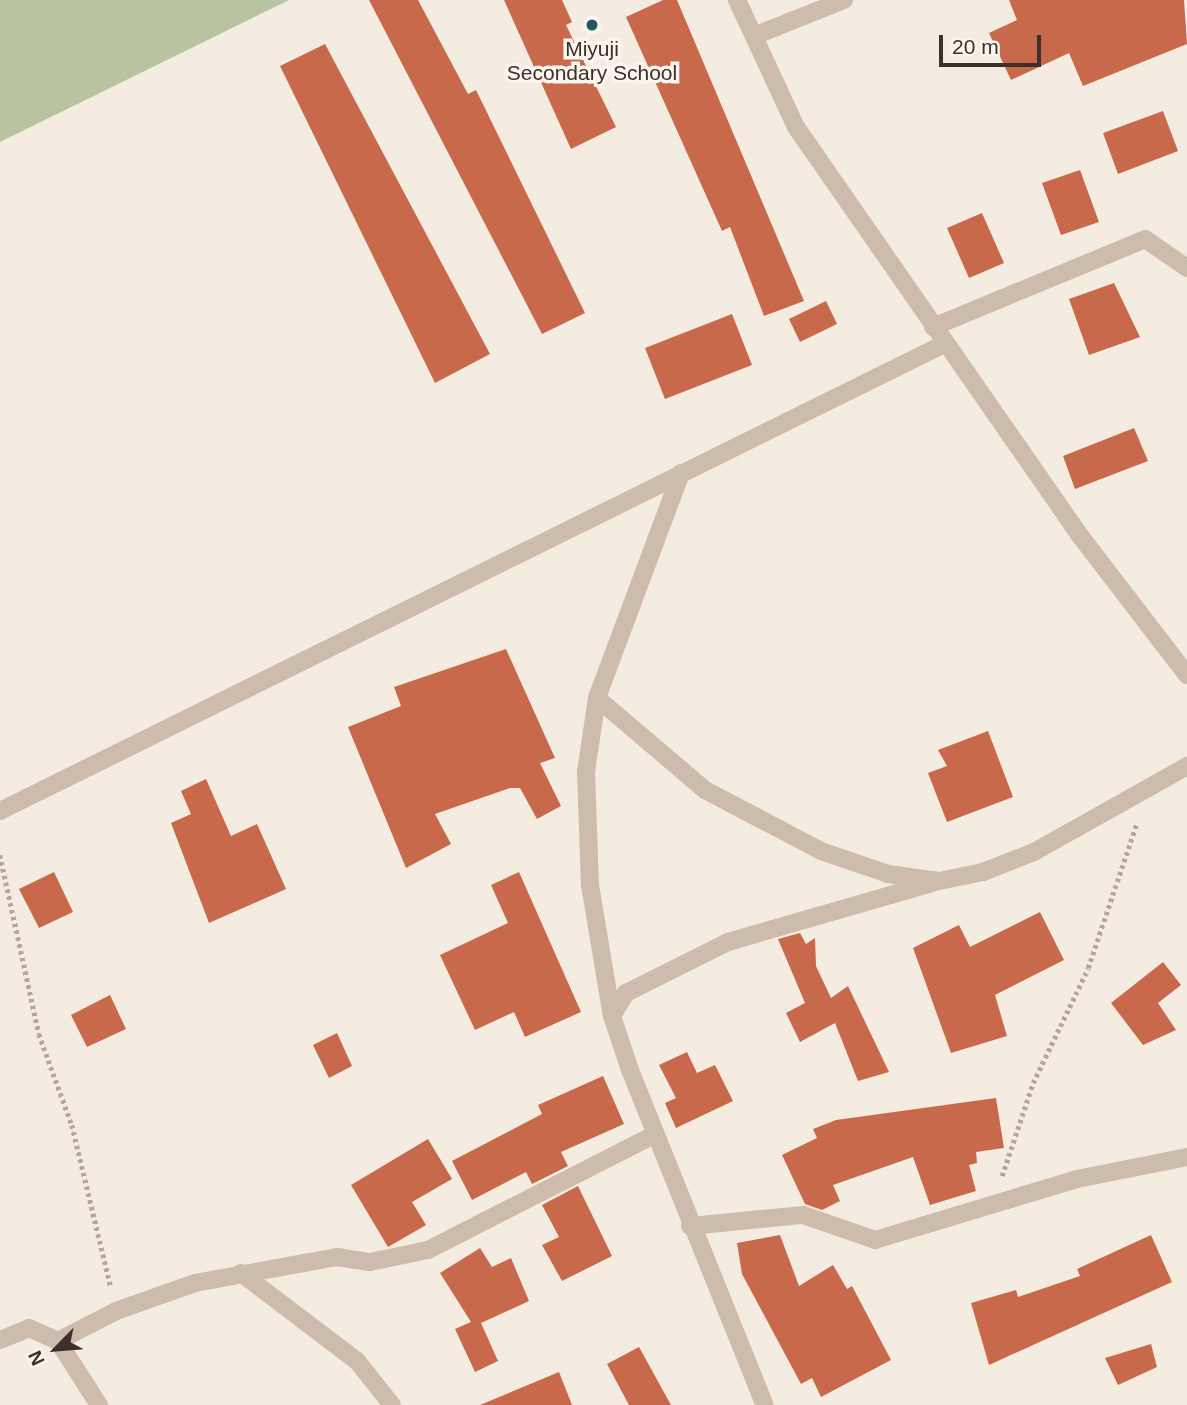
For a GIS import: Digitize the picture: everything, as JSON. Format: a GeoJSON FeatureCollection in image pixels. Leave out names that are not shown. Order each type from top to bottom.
{"type":"FeatureCollection","features":[{"type":"Feature","properties":{"kind":"street"},"geometry":{"type":"LineString","coordinates":[[737,0],[796,127],[944,344],[1187,675]]}},
{"type":"Feature","properties":{"kind":"street"},"geometry":{"type":"LineString","coordinates":[[754,36],[844,0]]}},
{"type":"Feature","properties":{"kind":"street"},"geometry":{"type":"LineString","coordinates":[[933,327],[1145,239],[1187,268]]}},
{"type":"Feature","properties":{"kind":"street"},"geometry":{"type":"LineString","coordinates":[[0,811],[944,344]]}},
{"type":"Feature","properties":{"kind":"street"},"geometry":{"type":"LineString","coordinates":[[681,473],[597,698],[586,772],[590,885],[612,1016],[654,1135],[765,1405]]}},
{"type":"Feature","properties":{"kind":"street"},"geometry":{"type":"LineString","coordinates":[[597,698],[705,790],[821,851],[888,874],[939,880]]}},
{"type":"Feature","properties":{"kind":"street"},"geometry":{"type":"LineString","coordinates":[[612,1016],[626,993],[728,942],[939,880],[983,872],[1034,852],[1187,766]]}},
{"type":"Feature","properties":{"kind":"street"},"geometry":{"type":"LineString","coordinates":[[58,1341],[116,1311],[241,1273],[337,1257],[370,1262],[428,1250],[654,1135]]}},
{"type":"Feature","properties":{"kind":"street"},"geometry":{"type":"LineString","coordinates":[[690,1226],[803,1215],[876,1240],[987,1205],[1187,1157]]}},
{"type":"Feature","properties":{"kind":"street"},"geometry":{"type":"LineString","coordinates":[[241,1273],[357,1361],[392,1405]]}},
{"type":"Feature","properties":{"kind":"street"},"geometry":{"type":"LineString","coordinates":[[0,1340],[29,1328],[58,1341],[99,1405]]}},
{"type":"Feature","properties":{"kind":"path"},"geometry":{"type":"LineString","coordinates":[[987,1205],[1088,968],[1148,788]]}},
{"type":"Feature","properties":{"kind":"path"},"geometry":{"type":"LineString","coordinates":[[0,855],[39,1034],[72,1125],[116,1311]]}},
{"type":"Feature","properties":{"kind":"green space"},"geometry":{"type":"Polygon","coordinates":[[[0,0],[289,0],[0,142],[0,0]]]}},
{"type":"Feature","properties":{"kind":"building"},"geometry":{"type":"Polygon","coordinates":[[[369,0],[418,0],[468,94],[476,90],[585,313],[542,334],[369,0]]]}},
{"type":"Feature","properties":{"kind":"building"},"geometry":{"type":"Polygon","coordinates":[[[504,0],[562,0],[572,22],[566,25],[616,127],[571,149],[504,0]]]}},
{"type":"Feature","properties":{"kind":"building"},"geometry":{"type":"Polygon","coordinates":[[[663,0],[677,0],[804,301],[764,316],[730,227],[722,231],[626,17],[663,0]]]}},
{"type":"Feature","properties":{"kind":"building"},"geometry":{"type":"Polygon","coordinates":[[[1009,0],[1184,0],[1187,44],[1083,86],[1069,53],[1011,80],[989,33],[1017,20],[1009,0]]]}},
{"type":"Feature","properties":{"kind":"building"},"geometry":{"type":"Polygon","coordinates":[[[325,44],[490,354],[435,383],[280,66],[325,44]]]}},
{"type":"Feature","properties":{"kind":"building"},"geometry":{"type":"Polygon","coordinates":[[[1163,111],[1178,151],[1118,174],[1103,133],[1163,111]]]}},
{"type":"Feature","properties":{"kind":"building"},"geometry":{"type":"Polygon","coordinates":[[[1080,170],[1099,222],[1061,235],[1042,183],[1080,170]]]}},
{"type":"Feature","properties":{"kind":"building"},"geometry":{"type":"Polygon","coordinates":[[[982,213],[1004,263],[969,278],[947,228],[982,213]]]}},
{"type":"Feature","properties":{"kind":"building"},"geometry":{"type":"Polygon","coordinates":[[[1114,283],[1140,337],[1089,355],[1069,299],[1114,283]]]}},
{"type":"Feature","properties":{"kind":"building"},"geometry":{"type":"Polygon","coordinates":[[[826,301],[837,324],[800,342],[789,319],[826,301]]]}},
{"type":"Feature","properties":{"kind":"building"},"geometry":{"type":"Polygon","coordinates":[[[732,314],[752,365],[665,399],[645,348],[732,314]]]}},
{"type":"Feature","properties":{"kind":"building"},"geometry":{"type":"Polygon","coordinates":[[[1134,428],[1148,461],[1075,489],[1063,456],[1134,428]]]}},
{"type":"Feature","properties":{"kind":"building"},"geometry":{"type":"Polygon","coordinates":[[[506,649],[555,758],[540,763],[561,806],[537,819],[520,788],[510,788],[435,814],[451,844],[406,868],[348,727],[401,706],[394,687],[506,649]]]}},
{"type":"Feature","properties":{"kind":"building"},"geometry":{"type":"Polygon","coordinates":[[[988,731],[1013,797],[947,822],[928,773],[947,766],[938,750],[988,731]]]}},
{"type":"Feature","properties":{"kind":"building"},"geometry":{"type":"Polygon","coordinates":[[[206,779],[231,836],[257,824],[286,889],[209,923],[171,823],[191,814],[181,791],[206,779]]]}},
{"type":"Feature","properties":{"kind":"building"},"geometry":{"type":"Polygon","coordinates":[[[54,872],[73,912],[39,928],[19,889],[54,872]]]}},
{"type":"Feature","properties":{"kind":"building"},"geometry":{"type":"Polygon","coordinates":[[[519,872],[581,1012],[525,1037],[514,1012],[475,1030],[440,955],[508,923],[491,885],[519,872]]]}},
{"type":"Feature","properties":{"kind":"building"},"geometry":{"type":"Polygon","coordinates":[[[1040,912],[1064,960],[995,995],[1007,1036],[951,1053],[913,948],[959,925],[970,947],[1040,912]]]}},
{"type":"Feature","properties":{"kind":"building"},"geometry":{"type":"Polygon","coordinates":[[[800,933],[806,944],[815,938],[816,966],[831,998],[848,986],[889,1072],[858,1081],[835,1023],[800,1042],[786,1013],[805,1003],[778,939],[800,933]]]}},
{"type":"Feature","properties":{"kind":"building"},"geometry":{"type":"Polygon","coordinates":[[[1163,962],[1181,985],[1158,1003],[1176,1030],[1143,1045],[1111,1003],[1163,962]]]}},
{"type":"Feature","properties":{"kind":"building"},"geometry":{"type":"Polygon","coordinates":[[[110,995],[126,1029],[87,1047],[71,1015],[110,995]]]}},
{"type":"Feature","properties":{"kind":"building"},"geometry":{"type":"Polygon","coordinates":[[[337,1033],[352,1066],[329,1078],[313,1045],[337,1033]]]}},
{"type":"Feature","properties":{"kind":"building"},"geometry":{"type":"Polygon","coordinates":[[[687,1052],[697,1073],[715,1065],[733,1101],[676,1128],[665,1103],[676,1098],[659,1065],[687,1052]]]}},
{"type":"Feature","properties":{"kind":"building"},"geometry":{"type":"Polygon","coordinates":[[[603,1076],[624,1124],[561,1152],[568,1166],[532,1184],[526,1172],[472,1200],[452,1161],[542,1114],[538,1105],[603,1076]]]}},
{"type":"Feature","properties":{"kind":"building"},"geometry":{"type":"Polygon","coordinates":[[[996,1098],[1004,1148],[976,1152],[977,1163],[969,1165],[976,1191],[930,1205],[913,1157],[833,1185],[840,1201],[822,1210],[805,1204],[782,1155],[817,1138],[813,1129],[836,1120],[996,1098]]]}},
{"type":"Feature","properties":{"kind":"building"},"geometry":{"type":"Polygon","coordinates":[[[428,1139],[452,1179],[412,1202],[426,1225],[388,1247],[351,1185],[428,1139]]]}},
{"type":"Feature","properties":{"kind":"building"},"geometry":{"type":"Polygon","coordinates":[[[578,1186],[612,1256],[562,1281],[542,1245],[559,1237],[542,1205],[578,1186]]]}},
{"type":"Feature","properties":{"kind":"building"},"geometry":{"type":"Polygon","coordinates":[[[780,1235],[799,1286],[833,1265],[847,1289],[852,1286],[891,1360],[821,1397],[812,1378],[801,1384],[742,1274],[737,1243],[780,1235]]]}},
{"type":"Feature","properties":{"kind":"building"},"geometry":{"type":"Polygon","coordinates":[[[1151,1235],[1172,1282],[989,1365],[971,1303],[1016,1290],[1018,1297],[1080,1276],[1077,1269],[1151,1235]]]}},
{"type":"Feature","properties":{"kind":"building"},"geometry":{"type":"Polygon","coordinates":[[[480,1248],[492,1267],[511,1258],[529,1301],[481,1323],[498,1361],[475,1372],[455,1329],[471,1322],[440,1273],[480,1248]]]}},
{"type":"Feature","properties":{"kind":"building"},"geometry":{"type":"Polygon","coordinates":[[[1151,1344],[1157,1367],[1118,1385],[1105,1358],[1151,1344]]]}},
{"type":"Feature","properties":{"kind":"building"},"geometry":{"type":"Polygon","coordinates":[[[639,1347],[671,1405],[629,1405],[607,1364],[639,1347]]]}},
{"type":"Feature","properties":{"kind":"building"},"geometry":{"type":"Polygon","coordinates":[[[559,1372],[572,1405],[480,1405],[559,1372]]]}},
{"type":"Feature","properties":{"kind":"place","name":"Miyuji Secondary School"},"geometry":{"type":"Point","coordinates":[592,25]}}]}
